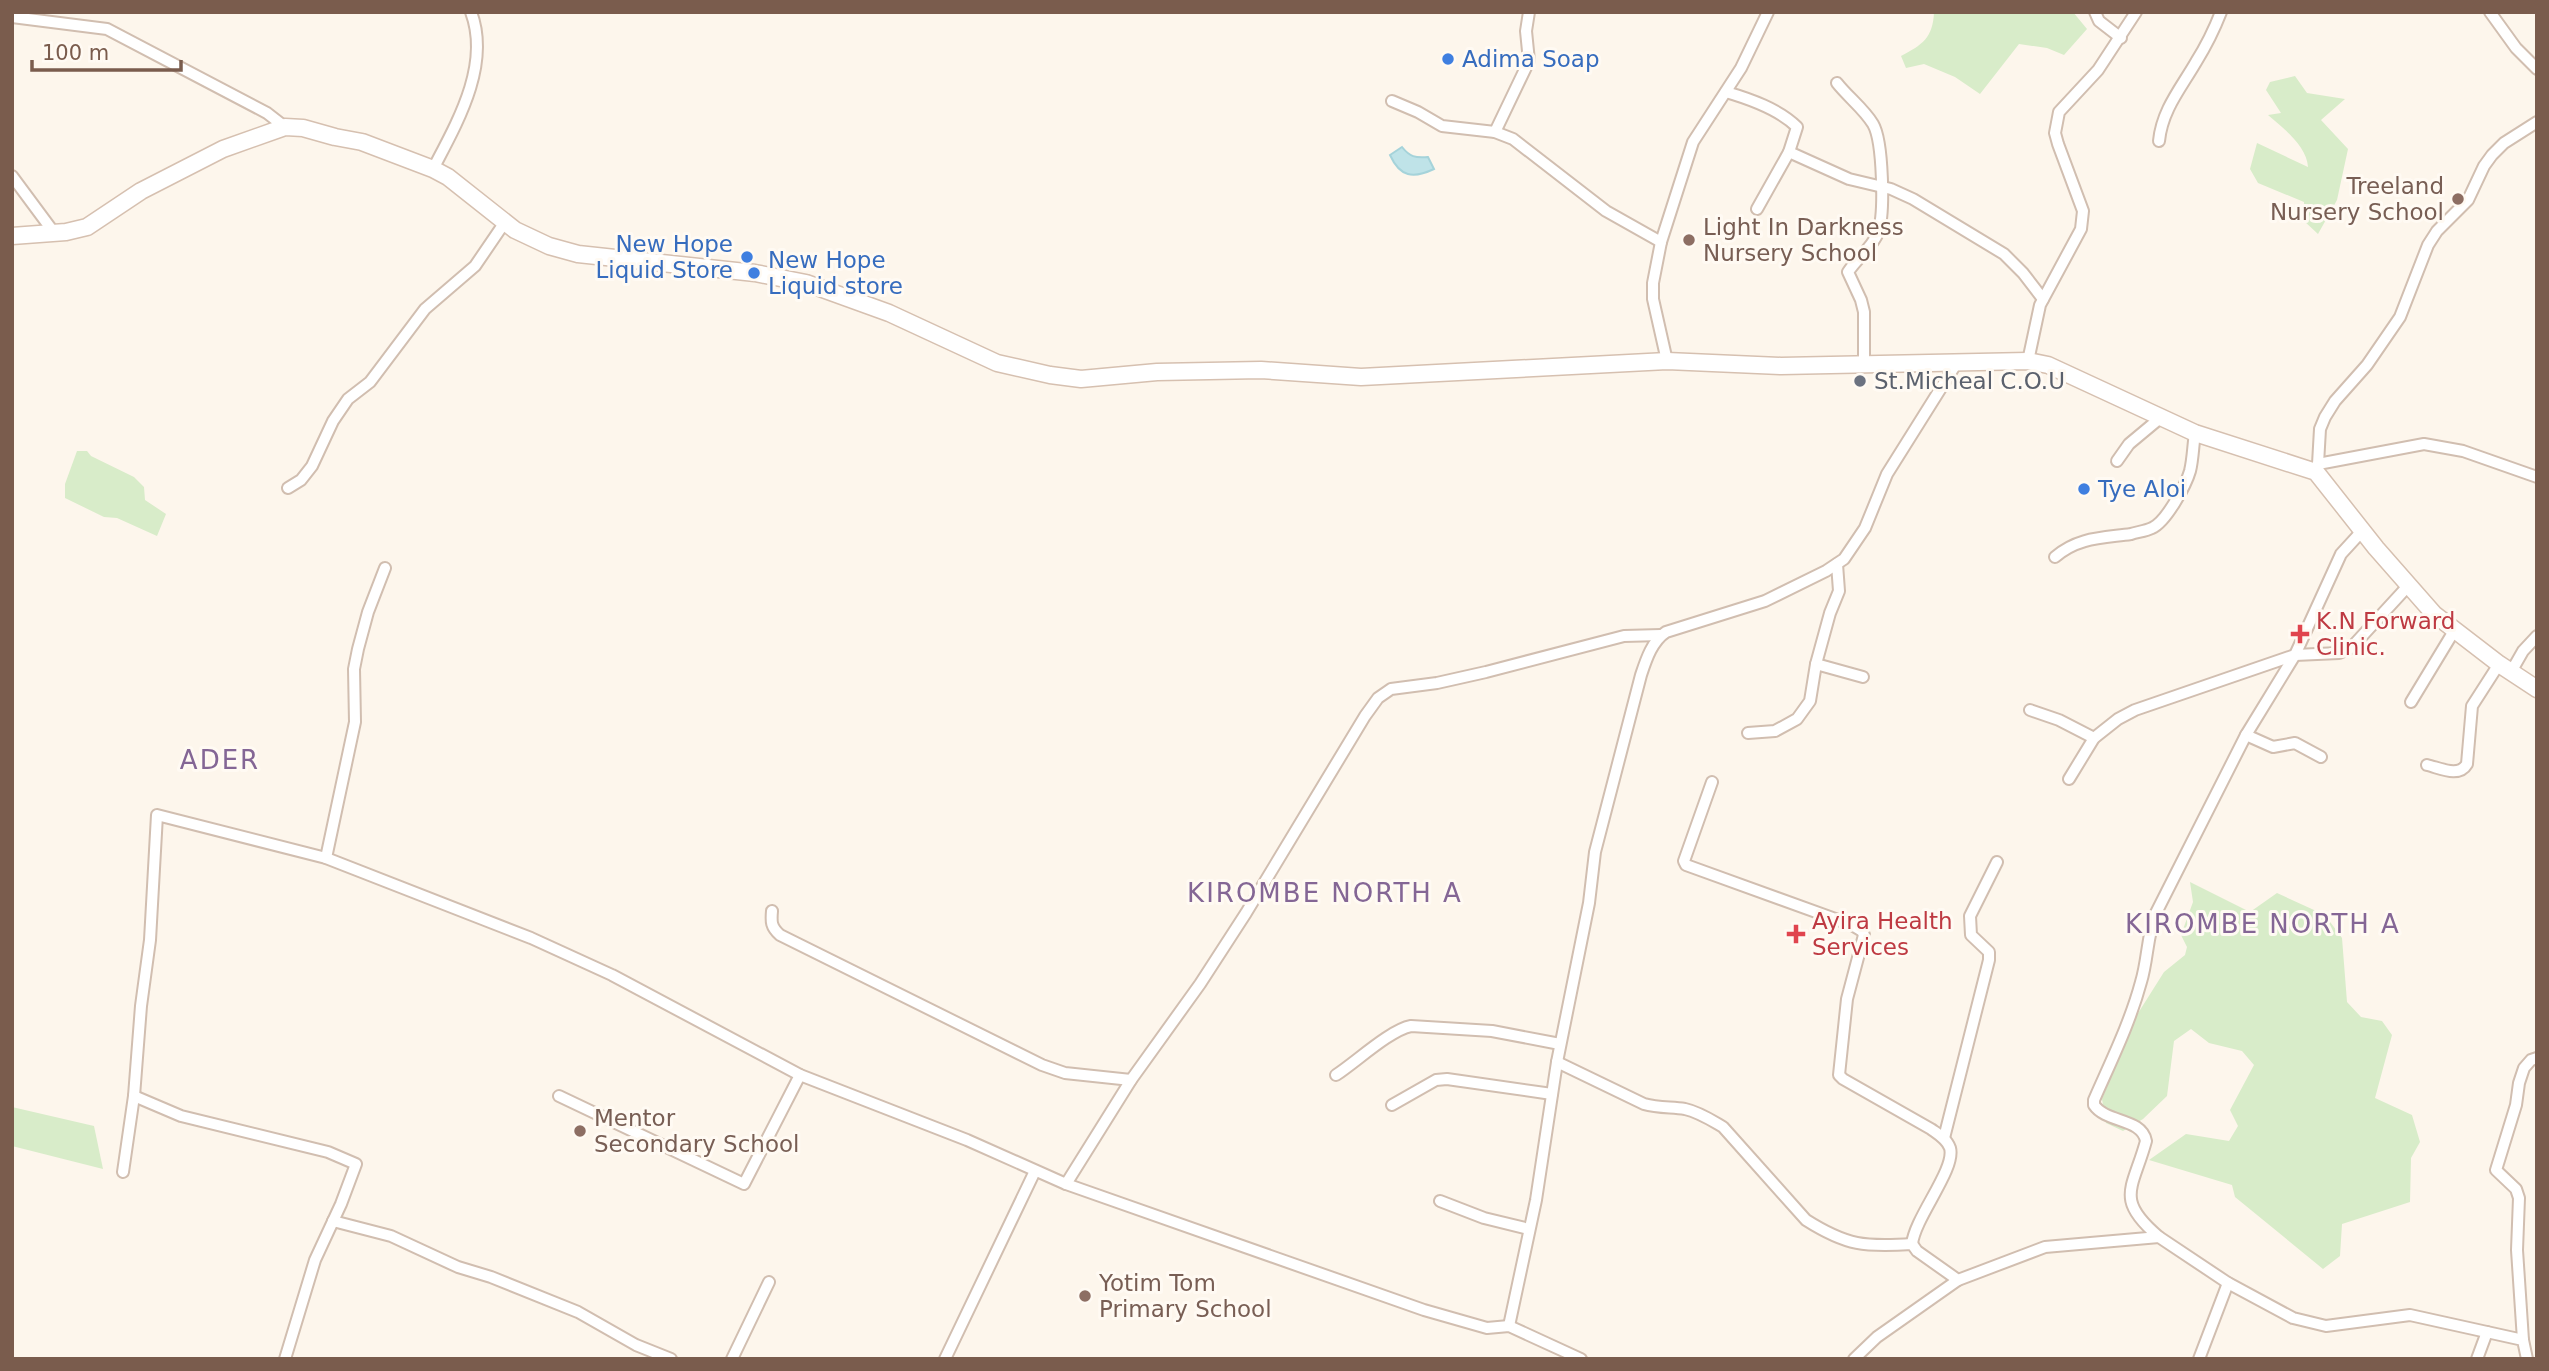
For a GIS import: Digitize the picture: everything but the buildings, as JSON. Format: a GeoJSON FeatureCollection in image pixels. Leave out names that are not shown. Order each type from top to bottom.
{"type":"FeatureCollection","features":[{"type":"Feature","properties":{"kind":"street"},"geometry":{"type":"LineString","coordinates":[[433,169],[452,134],[478,57],[478,37],[471,12]]}},
{"type":"Feature","properties":{"kind":"street"},"geometry":{"type":"LineString","coordinates":[[1494,132],[1530,61],[1526,31],[1529,12]]}},
{"type":"Feature","properties":{"kind":"street"},"geometry":{"type":"LineString","coordinates":[[1667,361],[1653,299],[1653,282],[1661,242],[1693,142],[1750,52],[1768,12]]}},
{"type":"Feature","properties":{"kind":"street"},"geometry":{"type":"LineString","coordinates":[[2095,12],[2099,22],[2121,38]]}},
{"type":"Feature","properties":{"kind":"street"},"geometry":{"type":"LineString","coordinates":[[2028,361],[2037,313],[2081,229],[2084,215],[2055,134],[2056,120],[2059,112],[2098,70],[2136,12]]}},
{"type":"Feature","properties":{"kind":"street"},"geometry":{"type":"LineString","coordinates":[[2159,141],[2160,128],[2168,107],[2213,32],[2221,12]]}},
{"type":"Feature","properties":{"kind":"street"},"geometry":{"type":"LineString","coordinates":[[2490,12],[2516,48],[2537,69]]}},
{"type":"Feature","properties":{"kind":"street"},"geometry":{"type":"LineString","coordinates":[[12,17],[107,29],[267,113],[285,127]]}},
{"type":"Feature","properties":{"kind":"street"},"geometry":{"type":"LineString","coordinates":[[1837,83],[1875,128],[1878,138],[1882,214],[1871,244],[1848,272],[1864,313],[1864,365]]}},
{"type":"Feature","properties":{"kind":"street"},"geometry":{"type":"LineString","coordinates":[[1726,92],[1788,118],[1797,127],[1789,152],[1757,209]]}},
{"type":"Feature","properties":{"kind":"street"},"geometry":{"type":"LineString","coordinates":[[1392,101],[1451,129],[1494,132],[1513,139],[1606,211],[1661,242]]}},
{"type":"Feature","properties":{"kind":"street"},"geometry":{"type":"LineString","coordinates":[[2537,122],[2504,143],[2493,155],[2484,166],[2469,200],[2437,231],[2428,245],[2400,317],[2367,365],[2335,401],[2325,417],[2320,429],[2317,468],[2408,586],[2454,631],[2537,689]]}},
{"type":"Feature","properties":{"kind":"street"},"geometry":{"type":"LineString","coordinates":[[12,236],[55,234],[87,227],[141,191],[193,163],[237,143],[285,127],[303,128],[362,142],[433,169],[536,242],[579,254],[755,273],[806,283],[889,313],[986,358],[1050,375],[1081,379],[1157,372],[1261,370],[1361,377],[1667,361],[1781,366],[2028,361],[2048,365],[2159,419],[2195,433],[2317,468],[2407,445],[2424,444],[2463,451],[2537,477]]}},
{"type":"Feature","properties":{"kind":"street"},"geometry":{"type":"LineString","coordinates":[[1789,152],[1850,179],[1891,189],[1913,199],[2004,254],[2043,299]]}},
{"type":"Feature","properties":{"kind":"street"},"geometry":{"type":"LineString","coordinates":[[12,176],[55,234]]}},
{"type":"Feature","properties":{"kind":"street"},"geometry":{"type":"LineString","coordinates":[[288,488],[301,480],[312,467],[332,421],[348,399],[370,382],[425,309],[467,275],[505,222]]}},
{"type":"Feature","properties":{"kind":"street"},"geometry":{"type":"LineString","coordinates":[[1066,1184],[1131,1080],[1207,974],[1365,716],[1385,692],[1486,672],[1624,636],[1661,635],[1765,601],[1837,564],[1858,540],[1887,474],[1956,364]]}},
{"type":"Feature","properties":{"kind":"street"},"geometry":{"type":"LineString","coordinates":[[2117,461],[2129,444],[2159,419]]}},
{"type":"Feature","properties":{"kind":"street"},"geometry":{"type":"LineString","coordinates":[[2056,557],[2074,544],[2088,539],[2129,534],[2151,529],[2158,524],[2188,477],[2195,433]]}},
{"type":"Feature","properties":{"kind":"street"},"geometry":{"type":"LineString","coordinates":[[2363,530],[2341,554],[2295,655],[2246,735],[2156,912],[2148,939],[2142,980],[2121,1041],[2094,1105],[2099,1112],[2139,1128],[2145,1135],[2144,1150],[2130,1191],[2130,1202],[2139,1220],[2159,1237],[2228,1283],[2294,1318],[2326,1326],[2410,1315],[2523,1340]]}},
{"type":"Feature","properties":{"kind":"street"},"geometry":{"type":"LineString","coordinates":[[1748,733],[1770,733],[1797,719],[1810,701],[1816,664],[1839,591],[1837,564]]}},
{"type":"Feature","properties":{"kind":"street"},"geometry":{"type":"LineString","coordinates":[[326,858],[355,722],[354,669],[358,649],[368,612],[385,568]]}},
{"type":"Feature","properties":{"kind":"street"},"geometry":{"type":"LineString","coordinates":[[2070,779],[2094,738],[2118,719],[2135,710],[2295,655],[2339,653],[2351,648],[2408,586]]}},
{"type":"Feature","properties":{"kind":"street"},"geometry":{"type":"LineString","coordinates":[[2410,702],[2454,631]]}},
{"type":"Feature","properties":{"kind":"street"},"geometry":{"type":"LineString","coordinates":[[1509,1325],[1529,1229],[1560,1044],[1589,903],[1595,852],[1641,675],[1661,635]]}},
{"type":"Feature","properties":{"kind":"street"},"geometry":{"type":"LineString","coordinates":[[2427,765],[2458,772],[2464,769],[2467,764],[2472,706],[2537,636]]}},
{"type":"Feature","properties":{"kind":"street"},"geometry":{"type":"LineString","coordinates":[[1816,664],[1863,677]]}},
{"type":"Feature","properties":{"kind":"street"},"geometry":{"type":"LineString","coordinates":[[2030,710],[2059,720],[2094,738]]}},
{"type":"Feature","properties":{"kind":"street"},"geometry":{"type":"LineString","coordinates":[[2246,735],[2273,747],[2295,743],[2321,757]]}},
{"type":"Feature","properties":{"kind":"street"},"geometry":{"type":"LineString","coordinates":[[1712,782],[1685,863],[1862,931],[1863,939],[1852,971],[1847,999],[1839,1076],[1944,1138],[1951,1158],[1913,1231],[1912,1244],[1917,1251],[1958,1280]]}},
{"type":"Feature","properties":{"kind":"street"},"geometry":{"type":"LineString","coordinates":[[123,1172],[134,1096],[141,1006],[150,940],[157,815],[326,858],[585,961],[800,1075],[956,1135],[1066,1184],[1423,1310],[1487,1328],[1509,1325],[1581,1359]]}},
{"type":"Feature","properties":{"kind":"street"},"geometry":{"type":"LineString","coordinates":[[1944,1138],[1989,960],[1989,952],[1972,934],[1970,916],[1997,862]]}},
{"type":"Feature","properties":{"kind":"street"},"geometry":{"type":"LineString","coordinates":[[772,911],[771,923],[779,935],[1042,1065],[1065,1073],[1131,1080]]}},
{"type":"Feature","properties":{"kind":"street"},"geometry":{"type":"LineString","coordinates":[[1336,1075],[1391,1034],[1411,1026],[1492,1031],[1560,1044]]}},
{"type":"Feature","properties":{"kind":"street"},"geometry":{"type":"LineString","coordinates":[[2527,1359],[2523,1340],[2517,1250],[2519,1198],[2516,1189],[2496,1170],[2524,1068],[2537,1058]]}},
{"type":"Feature","properties":{"kind":"street"},"geometry":{"type":"LineString","coordinates":[[1557,1062],[1644,1104],[1659,1108],[1685,1109],[1723,1127],[1795,1209],[1822,1230],[1873,1247],[1912,1244]]}},
{"type":"Feature","properties":{"kind":"street"},"geometry":{"type":"LineString","coordinates":[[559,1096],[744,1184],[800,1075]]}},
{"type":"Feature","properties":{"kind":"street"},"geometry":{"type":"LineString","coordinates":[[1392,1105],[1436,1080],[1447,1079],[1552,1094]]}},
{"type":"Feature","properties":{"kind":"street"},"geometry":{"type":"LineString","coordinates":[[134,1096],[181,1116],[328,1152],[356,1164],[315,1260],[285,1359]]}},
{"type":"Feature","properties":{"kind":"street"},"geometry":{"type":"LineString","coordinates":[[945,1359],[1035,1171]]}},
{"type":"Feature","properties":{"kind":"street"},"geometry":{"type":"LineString","coordinates":[[1440,1201],[1484,1218],[1529,1229]]}},
{"type":"Feature","properties":{"kind":"street"},"geometry":{"type":"LineString","coordinates":[[333,1222],[391,1236],[458,1267],[491,1277],[578,1312],[636,1345],[671,1359]]}},
{"type":"Feature","properties":{"kind":"street"},"geometry":{"type":"LineString","coordinates":[[1854,1359],[1877,1337],[1958,1280],[2045,1248],[2159,1237]]}},
{"type":"Feature","properties":{"kind":"street"},"geometry":{"type":"LineString","coordinates":[[732,1359],[769,1282]]}},
{"type":"Feature","properties":{"kind":"street"},"geometry":{"type":"LineString","coordinates":[[2199,1359],[2228,1283]]}},
{"type":"Feature","properties":{"kind":"street"},"geometry":{"type":"LineString","coordinates":[[2477,1359],[2487,1332]]}},
{"type":"Feature","properties":{"kind":"green space"},"geometry":{"type":"Polygon","coordinates":[[[1934,12],[2073,12],[2087,29],[2064,55],[2047,48],[2019,44],[1980,94],[1955,77],[1924,64],[1906,68],[1901,56],[1925,40],[1934,12]]]}},
{"type":"Feature","properties":{"kind":"green space"},"geometry":{"type":"Polygon","coordinates":[[[2295,76],[2307,93],[2345,99],[2321,120],[2348,149],[2337,200],[2318,234],[2304,221],[2304,202],[2258,183],[2250,169],[2257,143],[2308,167],[2307,159],[2299,145],[2268,115],[2281,113],[2266,90],[2270,82],[2295,76]]]}},
{"type":"Feature","properties":{"kind":"green space"},"geometry":{"type":"Polygon","coordinates":[[[77,451],[87,451],[91,456],[134,477],[144,487],[145,500],[166,514],[157,536],[117,518],[104,517],[65,498],[65,484],[77,451]]]}},
{"type":"Feature","properties":{"kind":"green space"},"geometry":{"type":"Polygon","coordinates":[[[2190,882],[2250,912],[2277,893],[2325,915],[2342,938],[2347,1002],[2361,1017],[2382,1021],[2392,1035],[2375,1098],[2412,1115],[2420,1142],[2411,1158],[2410,1202],[2342,1224],[2340,1256],[2323,1269],[2235,1197],[2232,1185],[2149,1160],[2186,1134],[2229,1141],[2238,1126],[2230,1110],[2254,1065],[2242,1051],[2209,1043],[2191,1029],[2174,1041],[2167,1096],[2143,1119],[2123,1131],[2106,1123],[2102,1099],[2135,1018],[2164,972],[2185,955],[2187,947],[2181,935],[2193,902],[2190,882]]]}},
{"type":"Feature","properties":{"kind":"green space"},"geometry":{"type":"Polygon","coordinates":[[[12,1107],[94,1126],[103,1169],[12,1146],[12,1107]]]}},
{"type":"Feature","properties":{"kind":"water"},"geometry":{"type":"Polygon","coordinates":[[[1402,147],[1413,156],[1428,157],[1434,169],[1413,175],[1403,172],[1390,155],[1402,147]]]}},
{"type":"Feature","properties":{"kind":"place","name":"Adima Soap"},"geometry":{"type":"Point","coordinates":[1448,59]}},
{"type":"Feature","properties":{"kind":"place","name":"Treeland Nursery School"},"geometry":{"type":"Point","coordinates":[2458,199]}},
{"type":"Feature","properties":{"kind":"place","name":"Light In Darkness Nursery School"},"geometry":{"type":"Point","coordinates":[1689,240]}},
{"type":"Feature","properties":{"kind":"place","name":"New Hope Liquid Store"},"geometry":{"type":"Point","coordinates":[747,257]}},
{"type":"Feature","properties":{"kind":"place","name":"New Hope Liquid store"},"geometry":{"type":"Point","coordinates":[754,273]}},
{"type":"Feature","properties":{"kind":"place","name":"St.Micheal C.O.U"},"geometry":{"type":"Point","coordinates":[1860,381]}},
{"type":"Feature","properties":{"kind":"place","name":"Tye Aloi"},"geometry":{"type":"Point","coordinates":[2084,489]}},
{"type":"Feature","properties":{"kind":"place","name":"K.N Forward Clinic."},"geometry":{"type":"Point","coordinates":[2300,634]}},
{"type":"Feature","properties":{"kind":"place","name":"Ayira Health Services"},"geometry":{"type":"Point","coordinates":[1796,934]}},
{"type":"Feature","properties":{"kind":"place","name":"Mentor Secondary School"},"geometry":{"type":"Point","coordinates":[580,1131]}},
{"type":"Feature","properties":{"kind":"place","name":"Yotim Tom Primary School"},"geometry":{"type":"Point","coordinates":[1085,1296]}},
{"type":"Feature","properties":{"kind":"district","name":"ADER"},"geometry":{"type":"Point","coordinates":[220,760]}},
{"type":"Feature","properties":{"kind":"district","name":"KIROMBE NORTH A"},"geometry":{"type":"Point","coordinates":[1325,893]}},
{"type":"Feature","properties":{"kind":"district","name":"KIROMBE NORTH A"},"geometry":{"type":"Point","coordinates":[2263,924]}}]}
